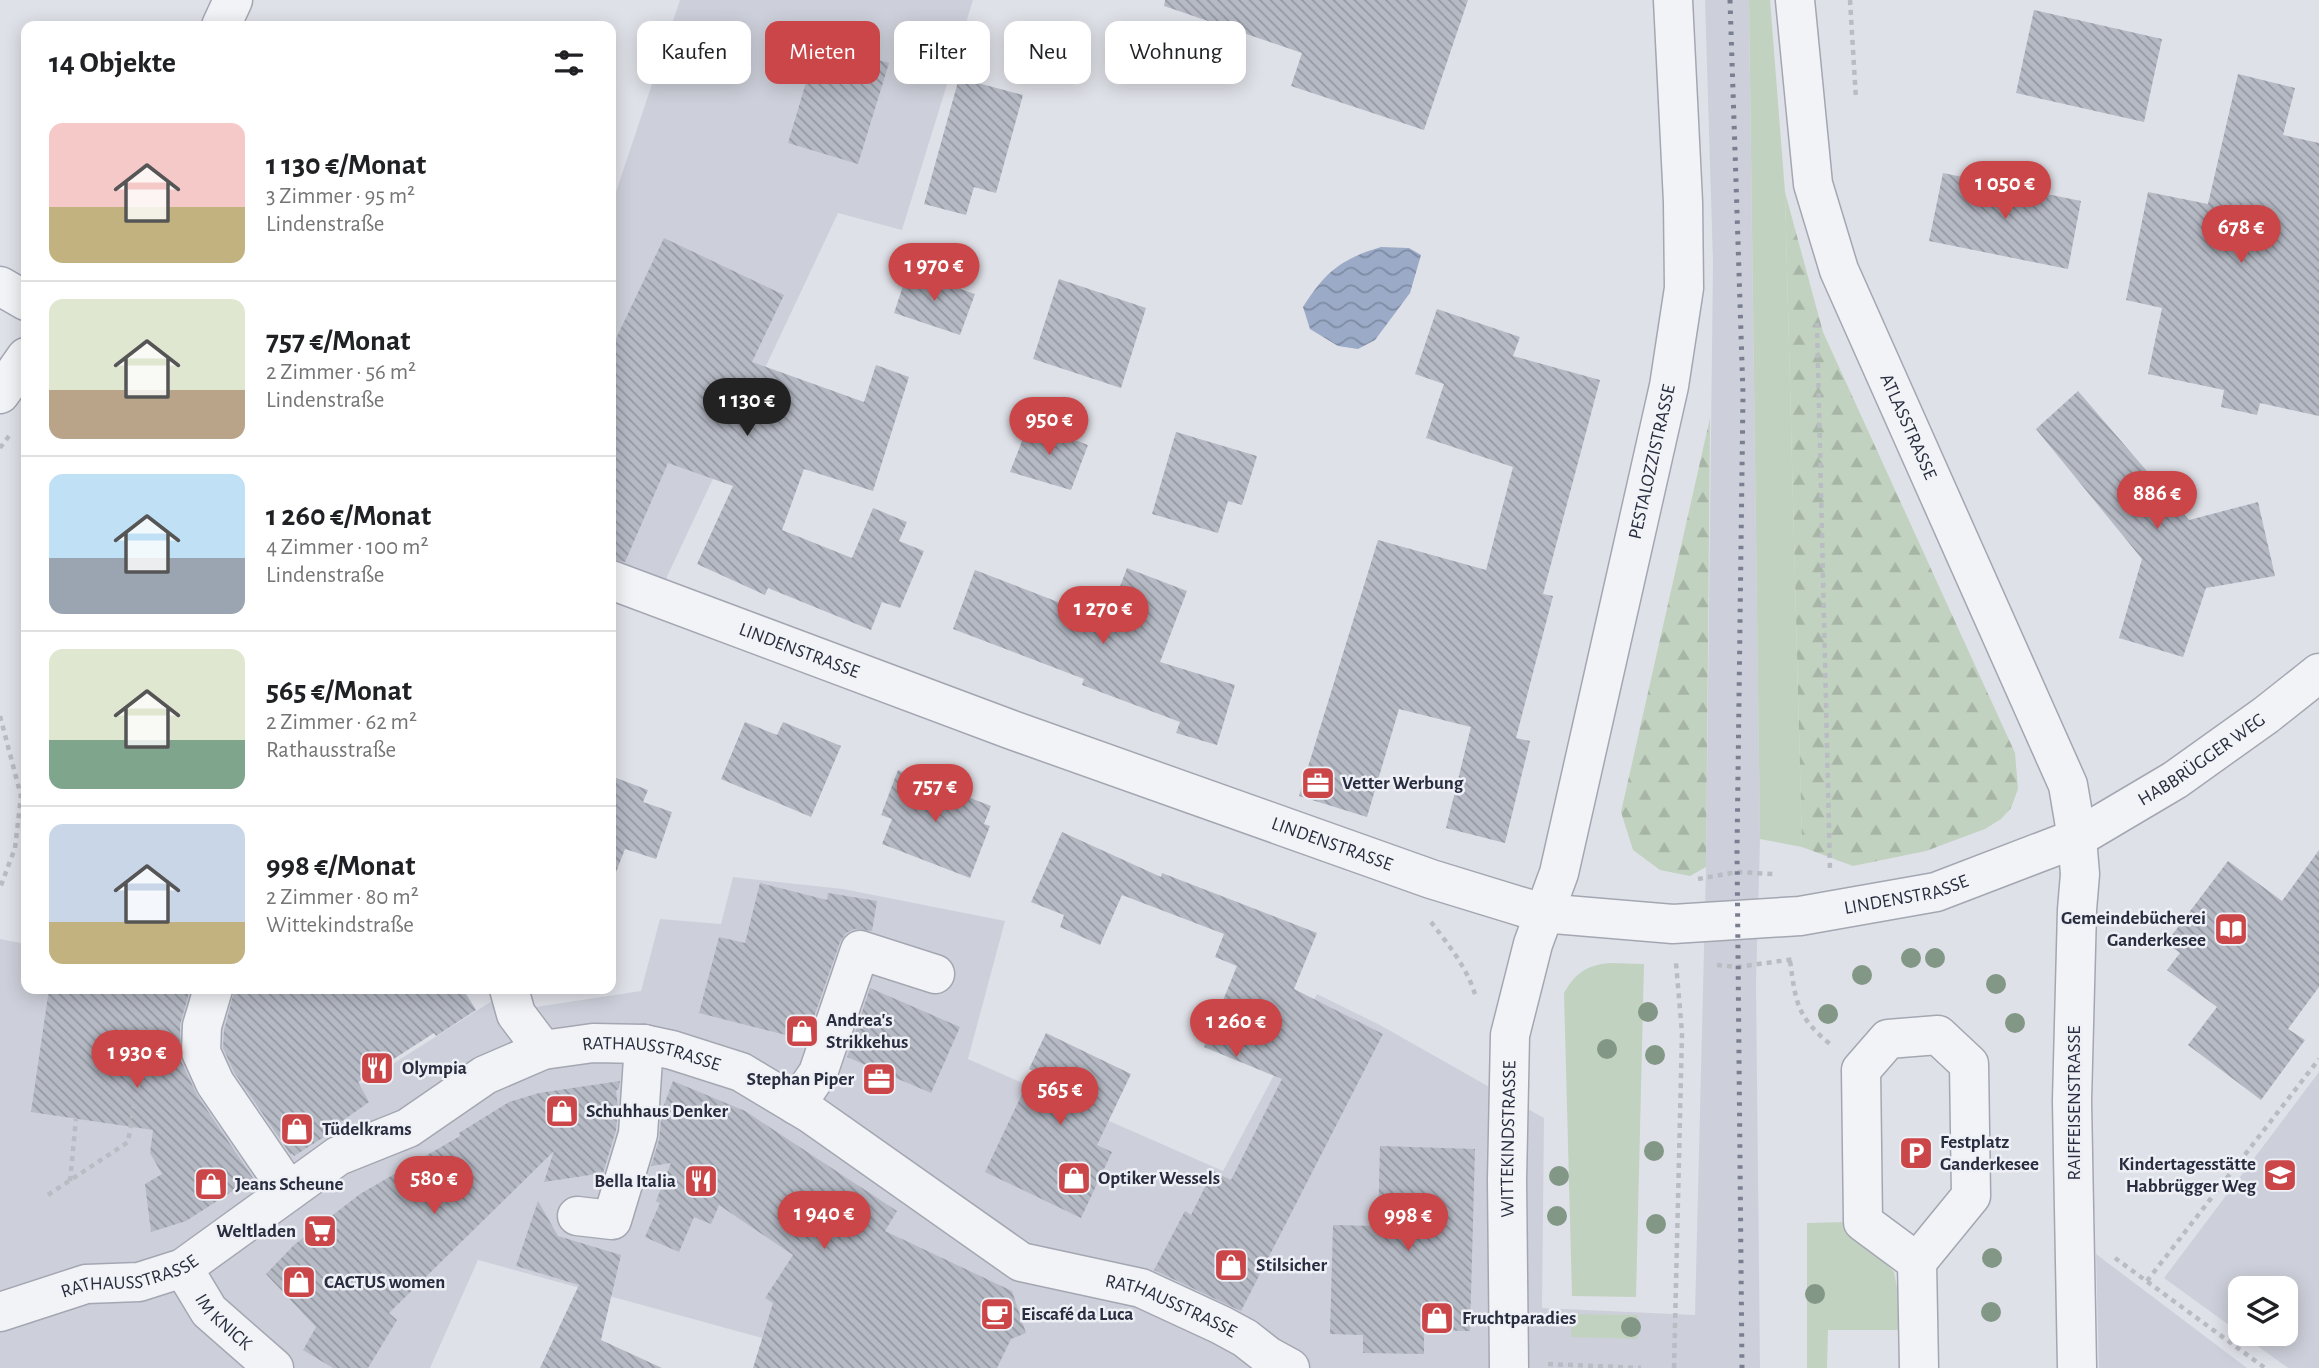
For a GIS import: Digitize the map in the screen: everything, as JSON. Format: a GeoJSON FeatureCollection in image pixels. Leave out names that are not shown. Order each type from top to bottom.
{"type":"FeatureCollection","features":[{"type":"Feature","properties":{"kind":"street"},"geometry":{"type":"LineString","coordinates":[[223,21],[233,0]]}},
{"type":"Feature","properties":{"kind":"street","name":"PESTALOZZISTRASSE"},"geometry":{"type":"LineString","coordinates":[[1542,913],[1559,873],[1670,386],[1682,300],[1683,202],[1673,0]]}},
{"type":"Feature","properties":{"kind":"street","name":"ATLASSTRASSE"},"geometry":{"type":"LineString","coordinates":[[1795,0],[1813,184],[1839,270],[2068,785],[2077,838]]}},
{"type":"Feature","properties":{"kind":"street"},"geometry":{"type":"LineString","coordinates":[[0,286],[21,298]]}},
{"type":"Feature","properties":{"kind":"street"},"geometry":{"type":"LineString","coordinates":[[0,394],[21,364]]}},
{"type":"Feature","properties":{"kind":"street","name":"LINDENSTRASSE"},"geometry":{"type":"LineString","coordinates":[[616,582],[1025,735],[1431,880],[1542,913],[1673,924],[1800,916],[1936,892],[2077,838]]}},
{"type":"Feature","properties":{"kind":"street","name":"HABBRÜGGER WEG"},"geometry":{"type":"LineString","coordinates":[[2077,838],[2175,780],[2266,715],[2319,673]]}},
{"type":"Feature","properties":{"kind":"street","name":"RAIFFEISENSTRASSE"},"geometry":{"type":"LineString","coordinates":[[2077,838],[2080,874],[2072,1101],[2077,1368]]}},
{"type":"Feature","properties":{"kind":"street","name":"WITTEKINDSTRASSE"},"geometry":{"type":"LineString","coordinates":[[1509,1366],[1507,1180],[1510,1035],[1542,913]]}},
{"type":"Feature","properties":{"kind":"street"},"geometry":{"type":"LineString","coordinates":[[796,1105],[818,1073],[860,950],[934,974]]}},
{"type":"Feature","properties":{"kind":"street"},"geometry":{"type":"LineString","coordinates":[[212,994],[202,1026],[201,1052],[215,1083],[289,1191]]}},
{"type":"Feature","properties":{"kind":"street"},"geometry":{"type":"LineString","coordinates":[[510,994],[516,1014],[544,1050]]}},
{"type":"Feature","properties":{"kind":"street"},"geometry":{"type":"LineString","coordinates":[[1917,1262],[1863,1222],[1861,1070],[1888,1040],[1938,1035],[1969,1064],[1971,1196],[1917,1262],[1919,1368]]}},
{"type":"Feature","properties":{"kind":"street","name":"RATHAUSSTRASSE"},"geometry":{"type":"LineString","coordinates":[[0,1312],[86,1284],[139,1282],[183,1268],[338,1156],[408,1128],[485,1075],[544,1050],[593,1043],[644,1044],[741,1072],[796,1105],[1021,1262],[1141,1288],[1221,1325],[1290,1368]]}},
{"type":"Feature","properties":{"kind":"street"},"geometry":{"type":"LineString","coordinates":[[577,1216],[612,1220],[638,1135],[644,1044]]}},
{"type":"Feature","properties":{"kind":"street","name":"IM KNICK"},"geometry":{"type":"LineString","coordinates":[[183,1268],[209,1311],[274,1368]]}},
{"type":"Feature","properties":{"kind":"path"},"geometry":{"type":"LineString","coordinates":[[1850,0],[1856,99]]}},
{"type":"Feature","properties":{"kind":"path"},"geometry":{"type":"LineString","coordinates":[[1816,309],[1830,879]]}},
{"type":"Feature","properties":{"kind":"path"},"geometry":{"type":"LineString","coordinates":[[0,716],[21,796],[15,848],[0,888]]}},
{"type":"Feature","properties":{"kind":"path"},"geometry":{"type":"LineString","coordinates":[[1687,881],[1737,872],[1775,874]]}},
{"type":"Feature","properties":{"kind":"path"},"geometry":{"type":"LineString","coordinates":[[1424,914],[1437,917]]}},
{"type":"Feature","properties":{"kind":"path"},"geometry":{"type":"LineString","coordinates":[[1710,964],[1737,967],[1803,957]]}},
{"type":"Feature","properties":{"kind":"path"},"geometry":{"type":"LineString","coordinates":[[1674,1368],[1682,1033],[1675,959],[1687,960]]}},
{"type":"Feature","properties":{"kind":"path"},"geometry":{"type":"LineString","coordinates":[[1790,961],[1797,1005],[1814,1031],[1861,1070]]}},
{"type":"Feature","properties":{"kind":"path"},"geometry":{"type":"LineString","coordinates":[[48,1195],[128,1142],[147,1030]]}},
{"type":"Feature","properties":{"kind":"path"},"geometry":{"type":"LineString","coordinates":[[2147,1281],[2319,1059]]}},
{"type":"Feature","properties":{"kind":"path"},"geometry":{"type":"LineString","coordinates":[[70,1181],[76,1119]]}},
{"type":"Feature","properties":{"kind":"path"},"geometry":{"type":"LineString","coordinates":[[2075,1228],[2265,1368]]}},
{"type":"Feature","properties":{"kind":"path"},"geometry":{"type":"LineString","coordinates":[[1509,1366],[1642,1368]]}},
{"type":"Feature","properties":{"kind":"shaded area"},"geometry":{"type":"Polygon","coordinates":[[[680,0],[973,0],[967,21],[894,21],[894,84],[947,84],[902,230],[838,213],[664,583],[616,564],[616,192],[652,84],[751,84],[751,21],[673,21],[680,0]]]}},
{"type":"Feature","properties":{"kind":"shaded area"},"geometry":{"type":"Polygon","coordinates":[[[1705,0],[1749,0],[1760,839],[1756,983],[1760,1368],[861,1368],[861,1365],[478,1260],[430,1368],[0,1368],[0,939],[21,943],[21,994],[312,994],[361,1084],[492,1001],[513,994],[523,994],[529,1008],[641,991],[660,919],[721,924],[733,877],[843,889],[1005,921],[968,1059],[1223,1171],[1317,994],[1380,1025],[1544,1118],[1542,1308],[1695,1315],[1706,867],[1713,263],[1705,0]]]}},
{"type":"Feature","properties":{"kind":"shaded area","name":"Kindertagesstätte Habbrügger Weg"},"geometry":{"type":"Polygon","coordinates":[[[2319,1072],[2319,1368],[2288,1368],[2258,1346],[2298,1346],[2298,1276],[2228,1276],[2228,1324],[2164,1278],[2319,1072]]]}},
{"type":"Feature","properties":{"kind":"shaded area"},"geometry":{"type":"Polygon","coordinates":[[[2096,1254],[2247,1368],[2099,1368],[2096,1254]]]}},
{"type":"Feature","properties":{"kind":"green space"},"geometry":{"type":"Polygon","coordinates":[[[1749,0],[1770,0],[1785,192],[1802,847],[1760,839],[1749,0]]]}},
{"type":"Feature","properties":{"kind":"green space"},"geometry":{"type":"Polygon","coordinates":[[[1785,192],[1823,332],[2015,753],[2018,789],[2011,808],[2001,819],[1985,829],[1926,851],[1853,866],[1802,847],[1785,192]]]}},
{"type":"Feature","properties":{"kind":"green space"},"geometry":{"type":"Polygon","coordinates":[[[1710,418],[1706,867],[1690,876],[1660,870],[1633,850],[1621,812],[1710,418]]]}},
{"type":"Feature","properties":{"kind":"green space"},"geometry":{"type":"Polygon","coordinates":[[[1610,963],[1644,964],[1636,1297],[1572,1296],[1564,993],[1582,971],[1610,963]]]}},
{"type":"Feature","properties":{"kind":"green space"},"geometry":{"type":"Polygon","coordinates":[[[1846,1222],[1894,1272],[1905,1330],[1828,1330],[1827,1368],[1807,1368],[1807,1223],[1846,1222]]]}},
{"type":"Feature","properties":{"kind":"green space"},"geometry":{"type":"Polygon","coordinates":[[[1572,1314],[1638,1315],[1637,1339],[1571,1337],[1572,1314]]]}},
{"type":"Feature","properties":{"kind":"water"},"geometry":{"type":"Polygon","coordinates":[[[1381,247],[1409,248],[1421,255],[1410,293],[1375,340],[1358,349],[1338,346],[1310,329],[1303,307],[1319,285],[1335,268],[1381,247]]]}},
{"type":"Feature","properties":{"kind":"building"},"geometry":{"type":"Polygon","coordinates":[[[1165,0],[1468,0],[1424,130],[1291,86],[1302,53],[1246,34],[1246,21],[1208,21],[1164,6],[1165,0]]]}},
{"type":"Feature","properties":{"kind":"building"},"geometry":{"type":"Polygon","coordinates":[[[2034,10],[2162,39],[2144,122],[2016,93],[2034,10]]]}},
{"type":"Feature","properties":{"kind":"building"},"geometry":{"type":"Polygon","coordinates":[[[880,60],[889,63],[858,164],[788,143],[806,84],[880,84],[880,60]]]}},
{"type":"Feature","properties":{"kind":"building"},"geometry":{"type":"Polygon","coordinates":[[[2238,74],[2295,88],[2283,135],[2319,143],[2319,416],[2260,403],[2257,415],[2221,407],[2224,390],[2148,374],[2162,308],[2126,300],[2148,192],[2208,204],[2238,74]]]}},
{"type":"Feature","properties":{"kind":"building"},"geometry":{"type":"Polygon","coordinates":[[[957,84],[982,84],[1023,95],[996,193],[974,187],[966,215],[924,204],[957,84]]]}},
{"type":"Feature","properties":{"kind":"building"},"geometry":{"type":"Polygon","coordinates":[[[1943,173],[2081,201],[2068,269],[1929,241],[1943,173]]]}},
{"type":"Feature","properties":{"kind":"building"},"geometry":{"type":"Polygon","coordinates":[[[664,238],[784,295],[752,362],[864,402],[876,365],[909,377],[873,491],[804,469],[782,530],[852,558],[873,508],[907,522],[899,541],[924,551],[900,608],[882,602],[871,630],[768,588],[765,595],[697,564],[733,486],[668,463],[625,562],[616,560],[616,339],[664,238]]]}},
{"type":"Feature","properties":{"kind":"building"},"geometry":{"type":"Polygon","coordinates":[[[908,271],[975,294],[960,335],[894,313],[908,271]]]}},
{"type":"Feature","properties":{"kind":"building"},"geometry":{"type":"Polygon","coordinates":[[[1059,279],[1146,308],[1121,388],[1033,359],[1059,279]]]}},
{"type":"Feature","properties":{"kind":"building"},"geometry":{"type":"Polygon","coordinates":[[[1437,309],[1520,337],[1513,356],[1600,380],[1543,594],[1553,596],[1516,738],[1530,741],[1505,843],[1446,828],[1471,727],[1399,709],[1367,817],[1299,796],[1378,540],[1486,570],[1513,467],[1426,438],[1444,384],[1415,374],[1437,309]]]}},
{"type":"Feature","properties":{"kind":"building"},"geometry":{"type":"Polygon","coordinates":[[[2078,391],[2189,520],[2258,502],[2275,576],[2206,588],[2183,657],[2119,638],[2142,559],[2036,429],[2078,391]]]}},
{"type":"Feature","properties":{"kind":"building"},"geometry":{"type":"Polygon","coordinates":[[[1029,423],[1088,445],[1071,490],[1010,472],[1029,423]]]}},
{"type":"Feature","properties":{"kind":"building"},"geometry":{"type":"Polygon","coordinates":[[[1176,432],[1257,456],[1242,505],[1228,501],[1218,533],[1152,514],[1176,432]]]}},
{"type":"Feature","properties":{"kind":"building"},"geometry":{"type":"Polygon","coordinates":[[[1127,568],[1187,591],[1160,662],[1235,685],[1217,745],[1176,733],[1180,722],[1082,685],[1084,679],[953,629],[975,570],[1107,621],[1127,568]]]}},
{"type":"Feature","properties":{"kind":"building"},"geometry":{"type":"Polygon","coordinates":[[[745,722],[777,735],[783,722],[841,746],[811,817],[721,779],[745,722]]]}},
{"type":"Feature","properties":{"kind":"building"},"geometry":{"type":"Polygon","coordinates":[[[898,770],[991,806],[984,824],[990,826],[970,878],[882,844],[892,819],[881,815],[898,770]]]}},
{"type":"Feature","properties":{"kind":"building"},"geometry":{"type":"Polygon","coordinates":[[[616,778],[648,790],[643,802],[672,812],[656,859],[625,849],[616,872],[616,778]]]}},
{"type":"Feature","properties":{"kind":"building"},"geometry":{"type":"Polygon","coordinates":[[[1062,832],[1161,877],[1162,873],[1317,933],[1294,989],[1383,1034],[1241,1311],[1154,1270],[1185,1211],[1191,1215],[1213,1171],[1231,1180],[1282,1079],[1204,1047],[1237,966],[1215,957],[1224,934],[1122,895],[1100,945],[1060,927],[1064,915],[1031,902],[1062,832]]]}},
{"type":"Feature","properties":{"kind":"building"},"geometry":{"type":"Polygon","coordinates":[[[2319,850],[2319,987],[2288,1029],[2305,1040],[2261,1100],[2188,1045],[2217,1007],[2167,970],[2180,953],[2166,943],[2228,861],[2282,901],[2319,850]]]}},
{"type":"Feature","properties":{"kind":"building"},"geometry":{"type":"Polygon","coordinates":[[[760,883],[827,900],[828,893],[877,901],[872,931],[855,929],[846,933],[840,942],[806,1040],[699,1013],[719,937],[745,943],[760,883]]]}},
{"type":"Feature","properties":{"kind":"building"},"geometry":{"type":"Polygon","coordinates":[[[870,988],[960,1027],[931,1093],[847,1057],[870,988]]]}},
{"type":"Feature","properties":{"kind":"building"},"geometry":{"type":"Polygon","coordinates":[[[48,994],[189,994],[180,1025],[181,1061],[197,1095],[253,1178],[186,1221],[151,1232],[145,1184],[162,1174],[150,1153],[153,1130],[31,1112],[48,994]]]}},
{"type":"Feature","properties":{"kind":"building"},"geometry":{"type":"Polygon","coordinates":[[[233,994],[466,994],[476,1010],[436,1036],[434,1033],[358,1082],[369,1102],[338,1124],[340,1127],[294,1156],[234,1072],[223,1048],[224,1030],[233,994]]]}},
{"type":"Feature","properties":{"kind":"building"},"geometry":{"type":"Polygon","coordinates":[[[1046,1033],[1131,1074],[1097,1145],[1112,1152],[1081,1218],[985,1172],[1033,1071],[1029,1069],[1046,1033]]]}},
{"type":"Feature","properties":{"kind":"building"},"geometry":{"type":"Polygon","coordinates":[[[620,1081],[616,1091],[616,1130],[603,1173],[544,1182],[554,1151],[389,1313],[397,1320],[368,1368],[333,1368],[303,1350],[316,1327],[266,1274],[294,1245],[360,1194],[460,1136],[459,1133],[509,1102],[539,1093],[620,1081]]]}},
{"type":"Feature","properties":{"kind":"building"},"geometry":{"type":"Polygon","coordinates":[[[673,1081],[745,1111],[897,1211],[885,1231],[1012,1291],[1026,1333],[1011,1339],[997,1368],[753,1368],[773,1303],[765,1298],[793,1255],[719,1205],[711,1224],[694,1217],[679,1252],[645,1237],[660,1203],[656,1201],[671,1163],[651,1166],[659,1140],[662,1110],[673,1081]]]}},
{"type":"Feature","properties":{"kind":"building"},"geometry":{"type":"Polygon","coordinates":[[[1380,1146],[1475,1149],[1470,1331],[1424,1330],[1424,1354],[1363,1353],[1363,1335],[1330,1334],[1333,1225],[1378,1226],[1380,1146]]]}},
{"type":"Feature","properties":{"kind":"building"},"geometry":{"type":"Polygon","coordinates":[[[538,1201],[558,1236],[621,1255],[601,1340],[662,1368],[540,1368],[579,1285],[516,1266],[538,1201]]]}},
{"type":"Feature","properties":{"kind":"railway"},"geometry":{"type":"LineString","coordinates":[[1730,0],[1743,394],[1737,851],[1742,1368]]}},
{"type":"Feature","properties":{"kind":"place","name":"Vetter Werbung"},"geometry":{"type":"Point","coordinates":[1318,783]}},
{"type":"Feature","properties":{"kind":"place","name":"Gemeindebücherei Ganderkesee"},"geometry":{"type":"Point","coordinates":[2231,929]}},
{"type":"Feature","properties":{"kind":"place","name":"Andrea's Strikkehus"},"geometry":{"type":"Point","coordinates":[802,1031]}},
{"type":"Feature","properties":{"kind":"place","name":"Olympia"},"geometry":{"type":"Point","coordinates":[377,1068]}},
{"type":"Feature","properties":{"kind":"place","name":"Stephan Piper"},"geometry":{"type":"Point","coordinates":[879,1079]}},
{"type":"Feature","properties":{"kind":"place","name":"Schuhhaus Denker"},"geometry":{"type":"Point","coordinates":[562,1111]}},
{"type":"Feature","properties":{"kind":"place","name":"Tüdelkrams"},"geometry":{"type":"Point","coordinates":[297,1129]}},
{"type":"Feature","properties":{"kind":"place","name":"Festplatz Ganderkesee"},"geometry":{"type":"Point","coordinates":[1916,1153]}},
{"type":"Feature","properties":{"kind":"place","name":"Kindertagesstätte Habbrügger Weg"},"geometry":{"type":"Point","coordinates":[2280,1175]}},
{"type":"Feature","properties":{"kind":"place","name":"Optiker Wessels"},"geometry":{"type":"Point","coordinates":[1074,1178]}},
{"type":"Feature","properties":{"kind":"place","name":"Bella Italia"},"geometry":{"type":"Point","coordinates":[701,1181]}},
{"type":"Feature","properties":{"kind":"place","name":"Jeans Scheune"},"geometry":{"type":"Point","coordinates":[211,1184]}},
{"type":"Feature","properties":{"kind":"place","name":"Weltladen"},"geometry":{"type":"Point","coordinates":[320,1231]}},
{"type":"Feature","properties":{"kind":"place","name":"Stilsicher"},"geometry":{"type":"Point","coordinates":[1231,1265]}},
{"type":"Feature","properties":{"kind":"place","name":"CACTUS women"},"geometry":{"type":"Point","coordinates":[299,1282]}},
{"type":"Feature","properties":{"kind":"place","name":"Eiscafé da Luca"},"geometry":{"type":"Point","coordinates":[997,1314]}},
{"type":"Feature","properties":{"kind":"place","name":"Fruchtparadies"},"geometry":{"type":"Point","coordinates":[1437,1318]}}]}
